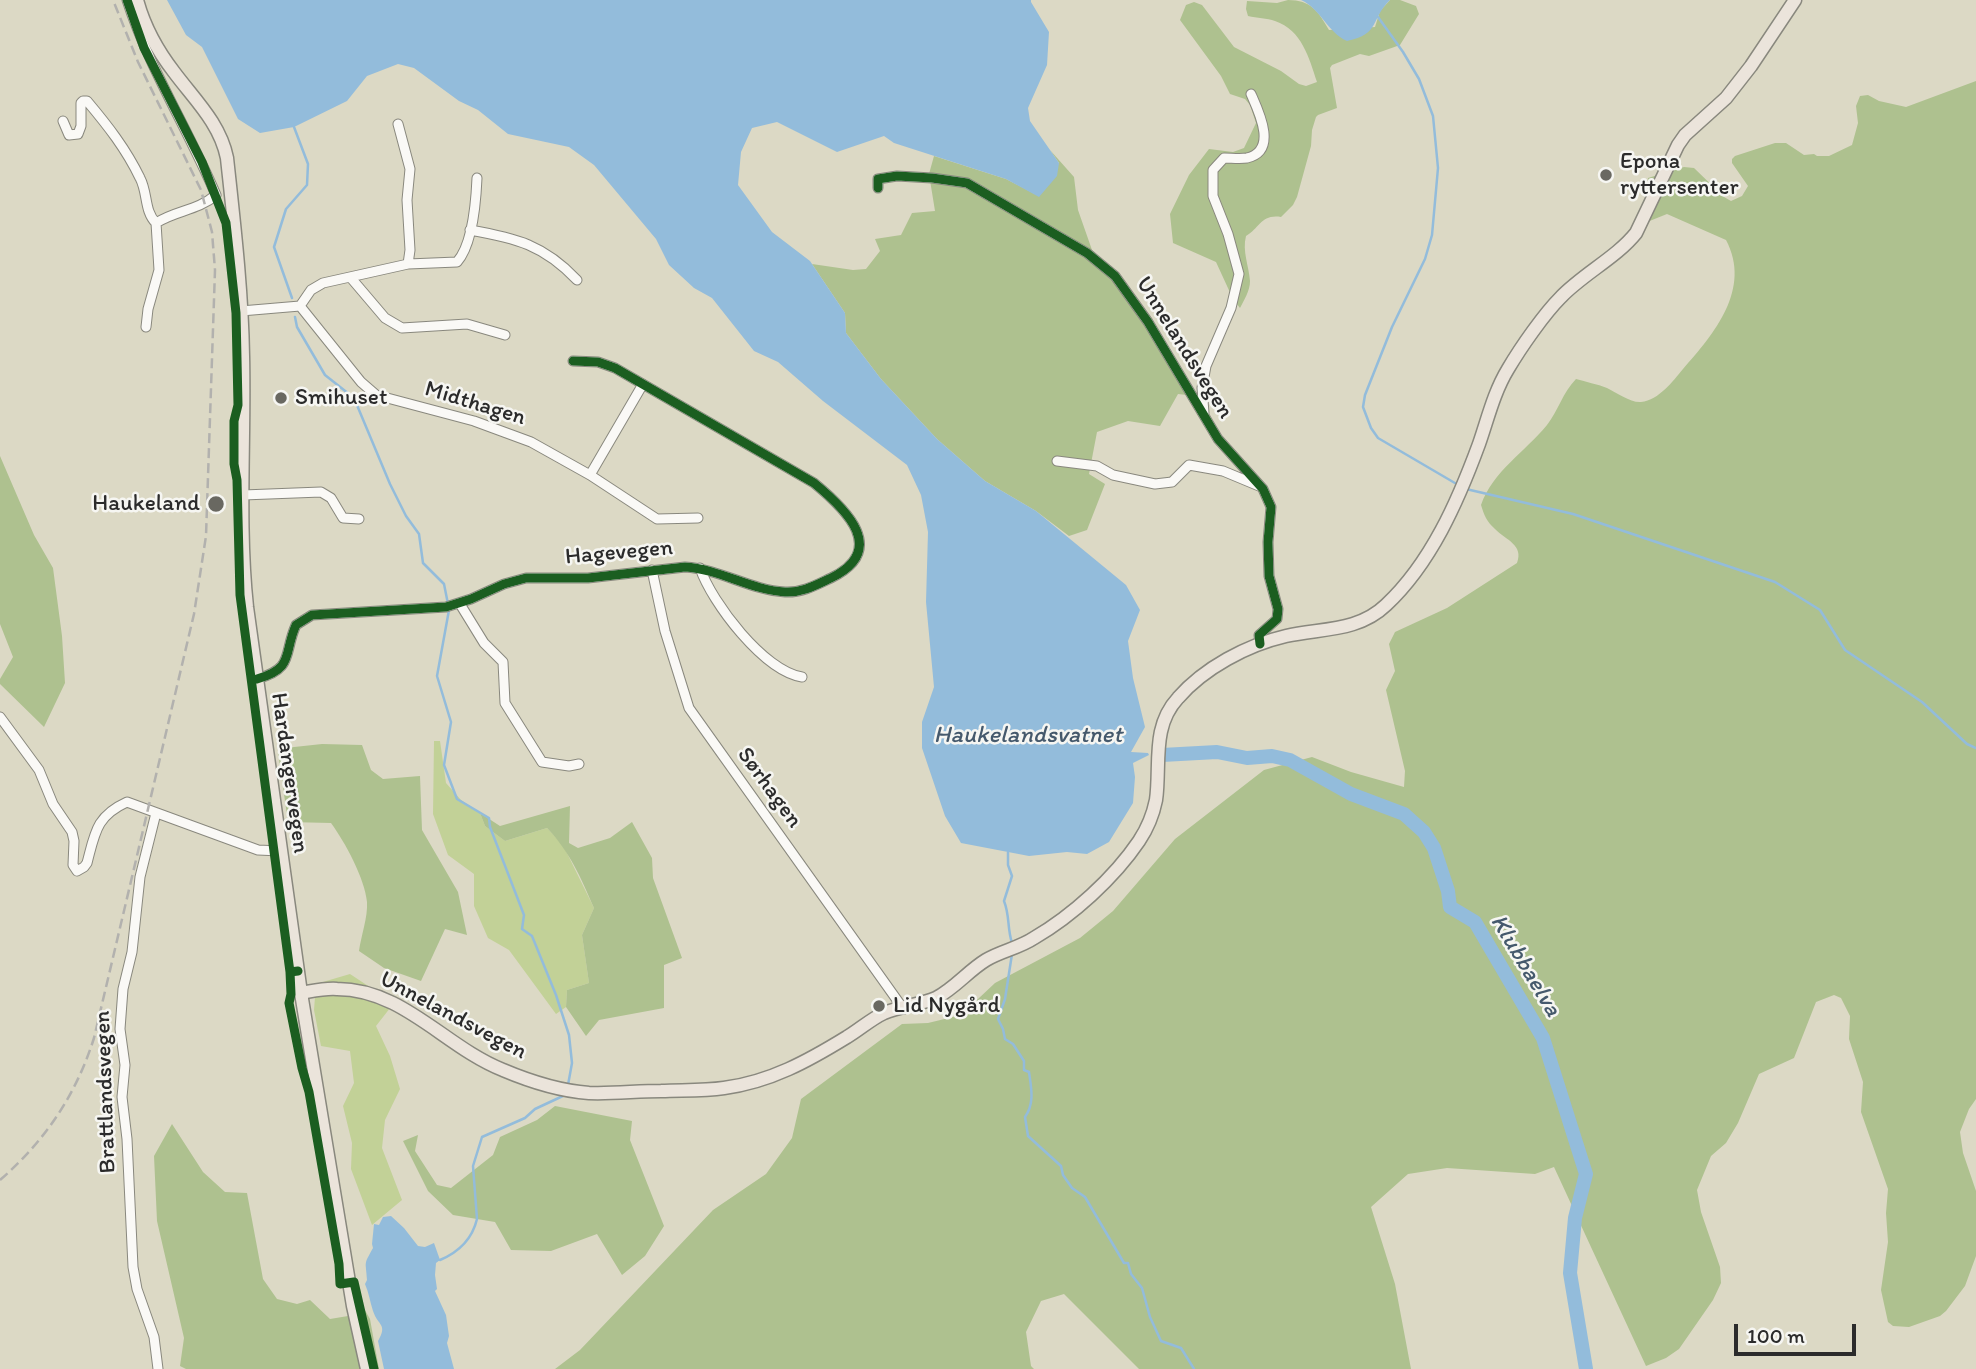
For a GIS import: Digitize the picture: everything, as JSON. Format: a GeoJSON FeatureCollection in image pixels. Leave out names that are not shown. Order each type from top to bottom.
{"type":"FeatureCollection","features":[{"type":"Feature","properties":{"kind":"main road","name":"Hardangervegen"},"geometry":{"type":"LineString","coordinates":[[136,0],[161,54],[207,114],[223,141],[229,170],[243,354],[244,573],[301,993],[351,1294],[367,1369]]}},
{"type":"Feature","properties":{"kind":"main road","name":"Unnelandsvegen"},"geometry":{"type":"LineString","coordinates":[[301,993],[337,989],[376,996],[409,1011],[492,1066],[524,1078],[589,1093],[715,1089],[767,1079],[806,1060],[883,1014],[932,1000],[983,962],[1000,952],[1031,941],[1093,894],[1138,842],[1152,815],[1157,788],[1159,736],[1169,710],[1178,697],[1229,659],[1260,645],[1299,634],[1354,625],[1370,618],[1385,606],[1413,575],[1450,513],[1464,483],[1495,393],[1509,367],[1560,298],[1604,260],[1629,243],[1678,145],[1734,88],[1795,0]]}},
{"type":"Feature","properties":{"kind":"street"},"geometry":{"type":"LineString","coordinates":[[127,0],[144,48],[186,128],[216,195],[199,207],[156,223]]}},
{"type":"Feature","properties":{"kind":"street","name":"Unnelandsvegen"},"geometry":{"type":"LineString","coordinates":[[1204,415],[1202,388],[1206,366],[1231,308],[1239,274],[1228,234],[1213,196],[1213,170],[1224,158],[1247,158],[1262,148],[1263,120],[1251,94]]}},
{"type":"Feature","properties":{"kind":"street"},"geometry":{"type":"LineString","coordinates":[[63,121],[69,135],[78,134],[81,126],[81,103],[88,101],[123,146],[143,183],[149,212],[156,223],[159,271],[148,309],[146,327]]}},
{"type":"Feature","properties":{"kind":"street"},"geometry":{"type":"LineString","coordinates":[[398,124],[410,169],[407,200],[410,250],[408,264]]}},
{"type":"Feature","properties":{"kind":"street","name":"Unnelandsvegen"},"geometry":{"type":"LineString","coordinates":[[878,188],[878,179],[897,176],[967,183],[1102,263],[1115,276],[1148,322],[1218,439],[1263,489]]}},
{"type":"Feature","properties":{"kind":"street"},"geometry":{"type":"LineString","coordinates":[[241,311],[300,306],[306,295],[316,286],[408,264],[457,262],[463,254],[470,230],[477,178]]}},
{"type":"Feature","properties":{"kind":"street"},"geometry":{"type":"LineString","coordinates":[[470,230],[536,246],[577,279]]}},
{"type":"Feature","properties":{"kind":"street"},"geometry":{"type":"LineString","coordinates":[[351,278],[385,318],[402,328],[467,324],[505,335]]}},
{"type":"Feature","properties":{"kind":"street","name":"Midthagen"},"geometry":{"type":"LineString","coordinates":[[300,306],[361,382],[376,395],[513,433],[590,475],[657,519],[698,518]]}},
{"type":"Feature","properties":{"kind":"street","name":"Hagevegen"},"geometry":{"type":"LineString","coordinates":[[257,679],[272,675],[282,668],[289,657],[296,625],[312,615],[453,605],[503,584],[526,578],[588,579],[652,570],[700,568],[756,587],[798,592],[850,567],[859,552],[859,537],[842,509],[814,483],[643,384],[598,362],[573,361]]}},
{"type":"Feature","properties":{"kind":"street"},"geometry":{"type":"LineString","coordinates":[[590,475],[643,384]]}},
{"type":"Feature","properties":{"kind":"street"},"geometry":{"type":"LineString","coordinates":[[1057,461],[1097,466],[1113,475],[1155,484],[1172,482],[1189,465],[1223,471],[1263,489],[1271,507],[1269,576],[1278,609],[1277,619],[1259,635],[1260,645]]}},
{"type":"Feature","properties":{"kind":"street"},"geometry":{"type":"LineString","coordinates":[[243,495],[321,492],[331,498],[344,518],[359,519]]}},
{"type":"Feature","properties":{"kind":"street"},"geometry":{"type":"LineString","coordinates":[[700,568],[711,592],[740,631],[783,672],[802,677]]}},
{"type":"Feature","properties":{"kind":"street","name":"Sørhagen"},"geometry":{"type":"LineString","coordinates":[[652,570],[665,631],[688,708],[902,1007]]}},
{"type":"Feature","properties":{"kind":"street"},"geometry":{"type":"LineString","coordinates":[[453,605],[503,662],[505,703],[542,762],[569,766],[579,764]]}},
{"type":"Feature","properties":{"kind":"street"},"geometry":{"type":"LineString","coordinates":[[0,717],[39,770],[53,804],[72,832],[73,865],[77,870],[87,863],[99,822],[109,811],[127,802],[258,850],[280,851]]}},
{"type":"Feature","properties":{"kind":"street","name":"Brattlandsvegen"},"geometry":{"type":"LineString","coordinates":[[156,813],[139,877],[132,952],[123,989],[120,1028],[125,1065],[122,1097],[133,1267],[137,1289],[154,1337],[159,1369]]}},
{"type":"Feature","properties":{"kind":"green space"},"geometry":{"type":"Polygon","coordinates":[[[1288,0],[1308,4],[1329,30],[1375,27],[1380,11],[1390,0],[1400,0],[1416,6],[1419,14],[1400,45],[1369,56],[1360,54],[1330,68],[1337,108],[1316,117],[1311,146],[1293,205],[1281,217],[1265,220],[1246,236],[1250,285],[1240,308],[1216,262],[1173,243],[1170,214],[1189,175],[1209,149],[1233,152],[1244,148],[1256,123],[1250,105],[1245,99],[1230,94],[1221,76],[1180,20],[1186,5],[1194,2],[1202,5],[1234,47],[1306,86],[1317,82],[1298,38],[1284,25],[1275,21],[1248,16],[1246,9],[1247,1],[1277,3],[1288,0]]]}},
{"type":"Feature","properties":{"kind":"green space"},"geometry":{"type":"Polygon","coordinates":[[[1976,81],[1976,1099],[1960,1132],[1963,1153],[1976,1191],[1976,1256],[1965,1286],[1946,1311],[1940,1316],[1909,1327],[1893,1326],[1888,1322],[1881,1290],[1888,1242],[1888,1189],[1861,1112],[1863,1082],[1849,1039],[1850,1016],[1841,998],[1834,995],[1816,1002],[1794,1058],[1759,1074],[1738,1123],[1726,1143],[1711,1156],[1697,1190],[1701,1212],[1720,1267],[1721,1283],[1713,1300],[1679,1349],[1646,1366],[1554,1167],[1535,1174],[1447,1168],[1408,1174],[1371,1207],[1395,1284],[1411,1369],[1139,1369],[1064,1294],[1041,1301],[1026,1332],[1031,1366],[1034,1369],[555,1369],[580,1350],[713,1210],[766,1174],[792,1138],[801,1099],[902,1024],[928,1023],[961,1015],[995,983],[1080,938],[1113,911],[1175,839],[1264,770],[1312,757],[1351,772],[1404,787],[1405,771],[1386,690],[1395,671],[1389,644],[1395,632],[1447,608],[1517,563],[1519,557],[1516,547],[1490,524],[1481,505],[1493,482],[1547,425],[1576,379],[1607,388],[1633,401],[1641,402],[1654,398],[1695,355],[1726,310],[1735,276],[1733,258],[1726,240],[1667,214],[1642,224],[1648,178],[1684,167],[1694,168],[1731,201],[1742,196],[1748,186],[1732,163],[1735,156],[1775,143],[1786,143],[1804,155],[1829,156],[1852,145],[1858,123],[1856,106],[1860,96],[1868,95],[1879,101],[1906,107],[1976,81]]]}},
{"type":"Feature","properties":{"kind":"green space"},"geometry":{"type":"Polygon","coordinates":[[[1050,150],[1074,177],[1078,210],[1092,250],[1113,270],[1196,396],[1178,394],[1160,426],[1128,421],[1097,432],[1089,474],[1105,484],[1087,530],[1069,536],[1036,511],[985,481],[937,439],[881,379],[846,333],[845,313],[812,264],[853,270],[866,269],[880,251],[875,239],[901,235],[912,213],[935,211],[929,174],[934,156],[1006,179],[1039,196],[1059,163],[1050,150]]]}},
{"type":"Feature","properties":{"kind":"green space"},"geometry":{"type":"Polygon","coordinates":[[[0,456],[34,535],[53,568],[65,683],[44,727],[0,684],[0,679],[13,657],[0,624],[0,456]]]}},
{"type":"Feature","properties":{"kind":"green space"},"geometry":{"type":"Polygon","coordinates":[[[434,741],[440,741],[446,783],[461,800],[480,813],[485,826],[505,841],[547,828],[563,845],[594,908],[582,935],[589,983],[567,990],[566,1007],[556,1014],[509,950],[488,938],[474,906],[474,874],[448,855],[433,814],[434,741]]]}},
{"type":"Feature","properties":{"kind":"green space"},"geometry":{"type":"Polygon","coordinates":[[[322,744],[362,745],[371,770],[383,779],[420,776],[422,830],[458,892],[467,935],[445,929],[421,981],[384,968],[359,951],[367,902],[354,861],[331,823],[288,822],[278,752],[285,748],[322,744]]]}},
{"type":"Feature","properties":{"kind":"green space"},"geometry":{"type":"Polygon","coordinates":[[[570,806],[569,843],[578,848],[610,838],[632,822],[652,858],[653,878],[682,958],[664,965],[664,1008],[599,1020],[586,1036],[566,1007],[567,990],[589,983],[582,935],[594,908],[579,876],[569,856],[547,828],[505,841],[485,826],[480,813],[500,826],[570,806]]]}},
{"type":"Feature","properties":{"kind":"green space"},"geometry":{"type":"Polygon","coordinates":[[[350,974],[394,1003],[376,1026],[390,1056],[400,1089],[385,1120],[382,1148],[402,1200],[372,1225],[351,1169],[352,1143],[343,1106],[354,1083],[350,1051],[321,1046],[314,1010],[316,984],[350,974]]]}},
{"type":"Feature","properties":{"kind":"green space"},"geometry":{"type":"Polygon","coordinates":[[[555,1106],[632,1121],[630,1140],[664,1226],[645,1256],[622,1275],[597,1234],[551,1251],[511,1250],[495,1222],[453,1215],[428,1191],[403,1141],[418,1135],[415,1151],[437,1185],[451,1188],[493,1155],[500,1137],[537,1120],[555,1106]]]}},
{"type":"Feature","properties":{"kind":"green space"},"geometry":{"type":"Polygon","coordinates":[[[172,1124],[203,1172],[225,1192],[247,1193],[263,1279],[277,1299],[297,1304],[310,1300],[330,1319],[348,1316],[362,1305],[370,1319],[379,1369],[186,1369],[180,1366],[184,1338],[157,1221],[154,1156],[172,1124]]]}},
{"type":"Feature","properties":{"kind":"water","name":"Haukelandsvatnet"},"geometry":{"type":"Polygon","coordinates":[[[167,0],[1031,0],[1049,32],[1047,65],[1028,108],[1030,121],[1059,163],[1057,176],[1039,197],[1006,179],[894,143],[884,136],[837,152],[777,122],[752,128],[741,152],[738,185],[772,232],[810,261],[845,313],[846,333],[881,379],[937,439],[985,481],[1036,511],[1126,585],[1140,610],[1128,641],[1133,678],[1145,727],[1131,752],[1149,755],[1133,763],[1133,803],[1109,842],[1087,854],[1067,852],[1029,856],[961,843],[945,816],[922,748],[922,722],[934,687],[926,602],[928,532],[921,495],[907,465],[823,401],[778,362],[754,351],[712,298],[694,288],[669,265],[656,239],[594,165],[569,147],[508,134],[478,110],[459,101],[414,68],[398,64],[367,76],[347,101],[294,127],[260,133],[238,119],[202,47],[186,35],[167,0]]]}},
{"type":"Feature","properties":{"kind":"water"},"geometry":{"type":"Polygon","coordinates":[[[1301,0],[1390,0],[1370,30],[1347,41],[1301,0]]]}},
{"type":"Feature","properties":{"kind":"water"},"geometry":{"type":"Polygon","coordinates":[[[391,1216],[418,1246],[425,1247],[434,1243],[440,1260],[436,1263],[435,1291],[446,1315],[449,1336],[447,1343],[454,1369],[384,1369],[378,1341],[382,1328],[373,1311],[365,1284],[366,1263],[373,1248],[374,1224],[379,1225],[383,1217],[391,1216]]]}},
{"type":"Feature","properties":{"kind":"waterway"},"geometry":{"type":"LineString","coordinates":[[1378,17],[1419,79],[1433,116],[1438,168],[1432,235],[1425,259],[1392,327],[1365,395],[1363,407],[1378,438],[1460,486]]}},
{"type":"Feature","properties":{"kind":"waterway"},"geometry":{"type":"LineString","coordinates":[[292,298],[274,247],[286,209],[307,185],[308,164],[294,127]]}},
{"type":"Feature","properties":{"kind":"waterway"},"geometry":{"type":"LineString","coordinates":[[295,317],[297,327],[325,375],[354,398],[390,484],[406,516],[419,534],[423,563],[444,584],[448,604]]}},
{"type":"Feature","properties":{"kind":"waterway"},"geometry":{"type":"LineString","coordinates":[[1466,489],[1573,514],[1775,582],[1820,610],[1845,650],[1922,702],[1967,744],[1976,748]]}},
{"type":"Feature","properties":{"kind":"waterway"},"geometry":{"type":"LineString","coordinates":[[449,610],[437,676],[451,722],[444,765],[457,799],[489,818],[490,827],[524,915],[522,929],[532,936],[569,1035],[572,1063],[568,1085]]}},
{"type":"Feature","properties":{"kind":"waterway","name":"Klubbaelva"},"geometry":{"type":"LineString","coordinates":[[1162,755],[1217,752],[1247,758],[1272,756],[1290,760],[1351,794],[1404,814],[1424,832],[1434,848],[1448,891],[1450,907],[1475,922],[1543,1038],[1586,1174],[1575,1218],[1570,1273],[1586,1369]]}},
{"type":"Feature","properties":{"kind":"waterway"},"geometry":{"type":"LineString","coordinates":[[1008,852],[1008,865],[1012,876],[1004,901],[1012,943]]}},
{"type":"Feature","properties":{"kind":"waterway"},"geometry":{"type":"LineString","coordinates":[[1012,954],[1005,999],[998,1019],[1005,1039],[1013,1044],[1024,1061],[1024,1070],[1029,1072],[1031,1101],[1025,1117],[1028,1136],[1061,1166],[1063,1175],[1072,1188],[1085,1197],[1142,1288],[1150,1317],[1161,1341],[1181,1348],[1194,1369]]}},
{"type":"Feature","properties":{"kind":"waterway"},"geometry":{"type":"LineString","coordinates":[[440,1260],[464,1244],[475,1226],[477,1219],[473,1166],[482,1137],[525,1118],[535,1109],[565,1095]]}},
{"type":"Feature","properties":{"kind":"railway"},"geometry":{"type":"LineString","coordinates":[[0,1180],[31,1149],[57,1116],[78,1079],[94,1038],[194,614],[206,536],[215,270],[212,232],[201,190],[138,62],[113,0]]}},
{"type":"Feature","properties":{"kind":"cycle path"},"geometry":{"type":"LineString","coordinates":[[127,0],[144,48],[202,162],[226,223],[236,313],[238,405],[234,421],[234,464],[237,480],[240,595],[290,972],[298,971]]}},
{"type":"Feature","properties":{"kind":"cycle path"},"geometry":{"type":"LineString","coordinates":[[878,188],[878,179],[897,176],[967,183],[1087,253],[1115,276],[1148,322],[1218,439],[1263,489],[1271,507],[1269,576],[1278,609],[1277,619],[1259,635],[1260,644]]}},
{"type":"Feature","properties":{"kind":"cycle path"},"geometry":{"type":"LineString","coordinates":[[257,679],[269,675],[283,665],[296,625],[312,615],[446,607],[526,578],[588,578],[685,567],[710,571],[760,588],[791,592],[809,588],[831,578],[848,567],[857,555],[859,543],[849,518],[839,505],[814,483],[615,368],[598,362],[573,361]]}},
{"type":"Feature","properties":{"kind":"cycle path"},"geometry":{"type":"LineString","coordinates":[[290,972],[289,1003],[309,1092],[339,1264],[340,1284],[354,1282],[374,1369]]}},
{"type":"Feature","properties":{"kind":"place","name":"Epona ryttersenter"},"geometry":{"type":"Point","coordinates":[1606,175]}},
{"type":"Feature","properties":{"kind":"place","name":"Smihuset"},"geometry":{"type":"Point","coordinates":[281,398]}},
{"type":"Feature","properties":{"kind":"place","name":"Haukeland"},"geometry":{"type":"Point","coordinates":[216,504]}},
{"type":"Feature","properties":{"kind":"place","name":"Lid Nygård"},"geometry":{"type":"Point","coordinates":[879,1006]}}]}
